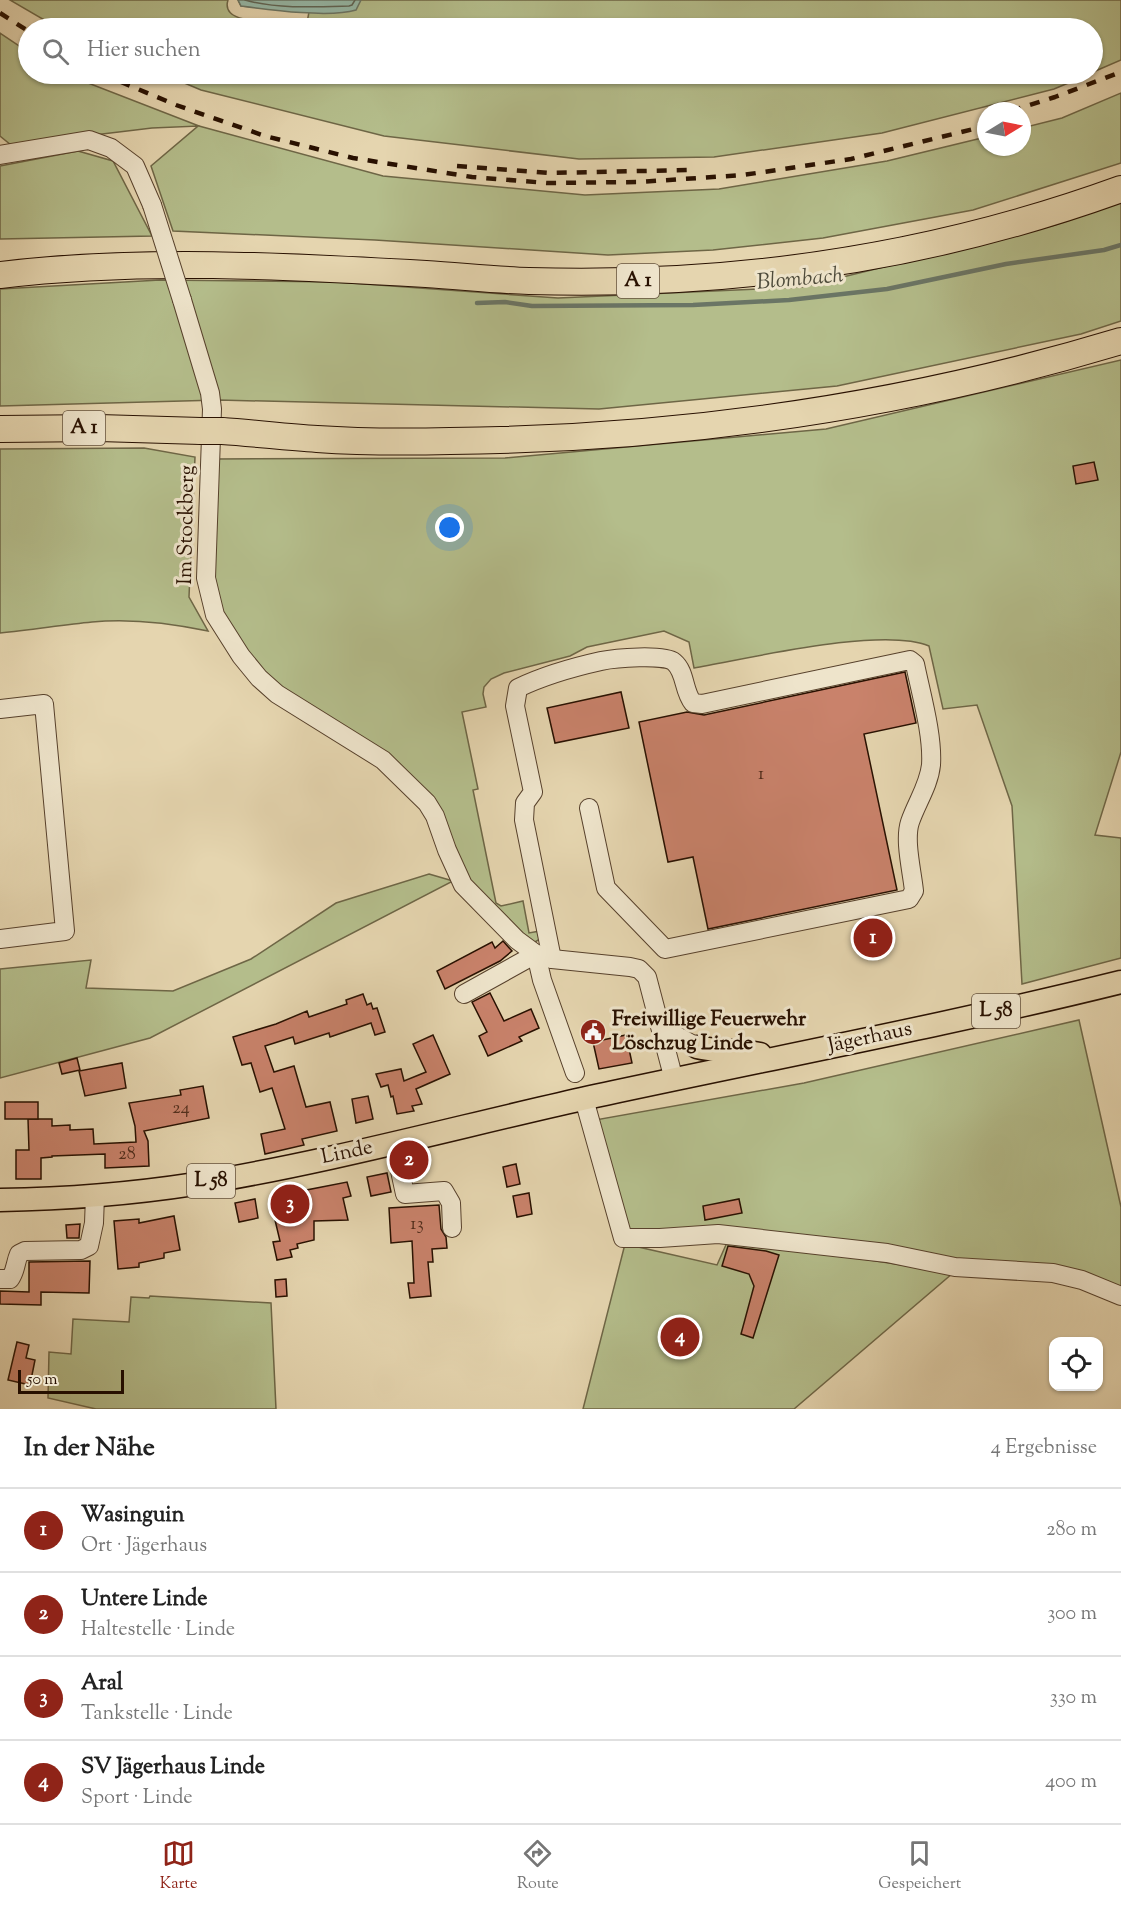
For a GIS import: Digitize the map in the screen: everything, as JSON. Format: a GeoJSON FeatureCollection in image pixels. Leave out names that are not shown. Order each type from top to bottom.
{"type":"FeatureCollection","features":[{"type":"Feature","properties":{"kind":"highway","name":"A 1"},"geometry":{"type":"LineString","coordinates":[[0,275],[107,266],[226,265],[526,281],[682,280],[839,263],[913,248],[1031,219],[1121,189]]}},
{"type":"Feature","properties":{"kind":"highway","name":"A 1"},"geometry":{"type":"LineString","coordinates":[[0,429],[99,428],[211,431],[319,439],[448,441],[594,436],[692,428],[801,414],[944,388],[1121,341]]}},
{"type":"Feature","properties":{"kind":"main road","name":"Jägerhaus"},"geometry":{"type":"LineString","coordinates":[[584,1099],[1121,981]]}},
{"type":"Feature","properties":{"kind":"main road"},"geometry":{"type":"LineString","coordinates":[[697,1047],[715,1051],[745,1051],[776,1058]]}},
{"type":"Feature","properties":{"kind":"main road","name":"Linde"},"geometry":{"type":"LineString","coordinates":[[0,1200],[95,1196],[196,1184],[394,1143],[584,1099]]}},
{"type":"Feature","properties":{"kind":"street","name":"Im Stockberg"},"geometry":{"type":"LineString","coordinates":[[0,155],[89,140],[111,148],[135,166],[152,205],[210,393],[212,409],[206,578],[215,615],[223,630],[259,678],[277,694],[383,760],[427,803],[435,816],[463,885],[517,940],[544,956]]}},
{"type":"Feature","properties":{"kind":"street"},"geometry":{"type":"LineString","coordinates":[[575,1073],[542,981],[544,956],[524,820],[525,803],[533,792],[515,705],[518,688],[603,661],[662,657],[674,662],[682,674],[687,695],[693,703],[702,704],[910,660],[915,664],[931,757],[927,784],[910,822],[908,832],[914,891],[909,899],[665,949],[606,888],[590,808]]}},
{"type":"Feature","properties":{"kind":"street"},"geometry":{"type":"LineString","coordinates":[[0,709],[44,704],[65,931],[0,939]]}},
{"type":"Feature","properties":{"kind":"street"},"geometry":{"type":"LineString","coordinates":[[464,994],[544,956],[639,969],[647,977],[674,1080]]}},
{"type":"Feature","properties":{"kind":"street"},"geometry":{"type":"LineString","coordinates":[[662,1028],[697,1047]]}},
{"type":"Feature","properties":{"kind":"street"},"geometry":{"type":"LineString","coordinates":[[584,1099],[623,1238],[718,1234],[876,1252],[955,1267],[1053,1273],[1082,1280],[1121,1296]]}},
{"type":"Feature","properties":{"kind":"street"},"geometry":{"type":"LineString","coordinates":[[394,1143],[405,1194],[444,1191],[451,1203],[452,1228]]}},
{"type":"Feature","properties":{"kind":"street"},"geometry":{"type":"LineString","coordinates":[[0,1279],[10,1279],[19,1254],[25,1251],[81,1250],[89,1246],[94,1223],[95,1196]]}},
{"type":"Feature","properties":{"kind":"green space"},"geometry":{"type":"Polygon","coordinates":[[[10,0],[228,0],[231,14],[239,18],[41,18],[10,0]]]}},
{"type":"Feature","properties":{"kind":"green space"},"geometry":{"type":"Polygon","coordinates":[[[238,0],[1121,0],[1121,60],[1103,68],[1103,18],[308,18],[309,12],[241,6],[238,0]]]}},
{"type":"Feature","properties":{"kind":"green space"},"geometry":{"type":"Polygon","coordinates":[[[0,33],[18,45],[18,84],[91,84],[199,126],[383,176],[585,195],[719,189],[887,161],[977,139],[977,156],[1031,156],[1031,126],[1062,118],[1121,93],[1121,163],[973,210],[823,238],[713,250],[608,255],[375,240],[173,231],[151,166],[198,126],[152,128],[11,145],[0,136],[0,33]]]}},
{"type":"Feature","properties":{"kind":"green space"},"geometry":{"type":"Polygon","coordinates":[[[187,84],[1066,84],[1003,102],[977,102],[977,109],[882,133],[714,157],[579,159],[384,136],[201,90],[187,84]]]}},
{"type":"Feature","properties":{"kind":"green space"},"geometry":{"type":"Polygon","coordinates":[[[78,151],[113,161],[152,236],[0,239],[0,166],[78,151]]]}},
{"type":"Feature","properties":{"kind":"green space"},"geometry":{"type":"Polygon","coordinates":[[[1121,201],[1121,321],[1081,334],[837,386],[599,409],[219,400],[0,406],[0,289],[160,280],[336,282],[558,298],[802,287],[1055,225],[1121,201]]]}},
{"type":"Feature","properties":{"kind":"green space"},"geometry":{"type":"Polygon","coordinates":[[[1121,360],[1121,752],[1095,835],[1121,838],[1121,958],[1022,984],[1012,806],[977,705],[943,709],[929,646],[908,641],[848,642],[694,668],[689,642],[664,631],[587,647],[570,656],[504,673],[491,679],[484,687],[486,707],[462,712],[478,789],[473,790],[496,903],[501,906],[523,901],[529,933],[540,931],[540,939],[530,942],[474,890],[441,814],[292,697],[259,668],[227,622],[215,588],[216,459],[505,458],[826,429],[1121,360]]]}},
{"type":"Feature","properties":{"kind":"green space"},"geometry":{"type":"Polygon","coordinates":[[[144,448],[195,457],[189,597],[208,631],[165,624],[121,621],[92,622],[0,633],[0,449],[144,448]]]}},
{"type":"Feature","properties":{"kind":"green space"},"geometry":{"type":"Polygon","coordinates":[[[429,874],[453,881],[150,1038],[0,1078],[0,969],[91,960],[86,988],[173,991],[251,959],[336,903],[429,874]]]}},
{"type":"Feature","properties":{"kind":"green space"},"geometry":{"type":"Polygon","coordinates":[[[1079,1020],[1121,1207],[1121,1289],[1104,1282],[623,1233],[595,1120],[804,1083],[1079,1020]]]}},
{"type":"Feature","properties":{"kind":"green space"},"geometry":{"type":"Polygon","coordinates":[[[729,1238],[953,1273],[794,1409],[583,1409],[625,1244],[717,1265],[729,1238]]]}},
{"type":"Feature","properties":{"kind":"green space"},"geometry":{"type":"Polygon","coordinates":[[[150,1296],[271,1303],[276,1409],[96,1409],[48,1398],[49,1352],[71,1354],[73,1319],[129,1322],[131,1297],[149,1298],[150,1296]]]}},
{"type":"Feature","properties":{"kind":"water"},"geometry":{"type":"Polygon","coordinates":[[[238,0],[361,0],[356,10],[331,13],[241,6],[238,0]]]}},
{"type":"Feature","properties":{"kind":"building"},"geometry":{"type":"Polygon","coordinates":[[[1094,462],[1098,480],[1076,484],[1073,466],[1094,462]]]}},
{"type":"Feature","properties":{"kind":"building"},"geometry":{"type":"Polygon","coordinates":[[[905,672],[916,723],[864,734],[897,890],[708,929],[693,857],[668,862],[639,722],[687,712],[704,715],[905,672]]]}},
{"type":"Feature","properties":{"kind":"building"},"geometry":{"type":"Polygon","coordinates":[[[621,692],[629,728],[555,743],[547,708],[621,692]]]}},
{"type":"Feature","properties":{"kind":"building"},"geometry":{"type":"Polygon","coordinates":[[[503,941],[512,951],[500,961],[445,989],[437,971],[492,942],[495,948],[503,941]]]}},
{"type":"Feature","properties":{"kind":"building"},"geometry":{"type":"Polygon","coordinates":[[[490,993],[504,1021],[531,1009],[539,1028],[519,1037],[522,1041],[488,1056],[479,1036],[487,1032],[472,1002],[490,993]]]}},
{"type":"Feature","properties":{"kind":"building"},"geometry":{"type":"Polygon","coordinates":[[[363,994],[367,1005],[371,1003],[373,1009],[377,1008],[385,1032],[375,1035],[371,1023],[330,1037],[329,1033],[295,1044],[293,1037],[265,1046],[274,1072],[294,1066],[306,1107],[330,1102],[337,1131],[302,1139],[304,1145],[265,1154],[261,1134],[285,1129],[272,1088],[260,1092],[251,1063],[242,1065],[233,1037],[276,1024],[307,1011],[309,1017],[347,1004],[346,1000],[363,994]]]}},
{"type":"Feature","properties":{"kind":"building"},"geometry":{"type":"Polygon","coordinates":[[[433,1035],[450,1074],[416,1089],[422,1104],[412,1106],[414,1111],[397,1114],[388,1085],[381,1087],[376,1074],[401,1069],[404,1081],[426,1072],[413,1044],[433,1035]]]}},
{"type":"Feature","properties":{"kind":"building"},"geometry":{"type":"Polygon","coordinates":[[[626,1035],[632,1063],[599,1069],[593,1042],[626,1035]]]}},
{"type":"Feature","properties":{"kind":"building"},"geometry":{"type":"Polygon","coordinates":[[[77,1058],[80,1070],[62,1074],[59,1063],[77,1058]]]}},
{"type":"Feature","properties":{"kind":"building"},"geometry":{"type":"Polygon","coordinates":[[[122,1063],[126,1088],[85,1096],[79,1071],[122,1063]]]}},
{"type":"Feature","properties":{"kind":"building"},"geometry":{"type":"Polygon","coordinates":[[[203,1086],[209,1118],[144,1131],[148,1141],[149,1166],[105,1168],[105,1154],[52,1156],[41,1158],[41,1179],[16,1179],[16,1150],[29,1150],[28,1119],[52,1119],[52,1126],[70,1125],[70,1130],[93,1129],[94,1144],[136,1142],[135,1126],[129,1103],[181,1095],[180,1090],[203,1086]]]}},
{"type":"Feature","properties":{"kind":"building"},"geometry":{"type":"Polygon","coordinates":[[[368,1096],[373,1119],[356,1123],[352,1099],[368,1096]]]}},
{"type":"Feature","properties":{"kind":"building"},"geometry":{"type":"Polygon","coordinates":[[[5,1102],[38,1102],[38,1119],[5,1119],[5,1102]]]}},
{"type":"Feature","properties":{"kind":"building"},"geometry":{"type":"Polygon","coordinates":[[[516,1164],[520,1184],[507,1187],[503,1167],[516,1164]]]}},
{"type":"Feature","properties":{"kind":"building"},"geometry":{"type":"Polygon","coordinates":[[[387,1173],[391,1192],[371,1196],[367,1177],[387,1173]]]}},
{"type":"Feature","properties":{"kind":"building"},"geometry":{"type":"Polygon","coordinates":[[[347,1182],[351,1196],[343,1198],[348,1220],[314,1221],[314,1240],[297,1244],[298,1248],[290,1250],[292,1257],[277,1260],[273,1242],[280,1241],[275,1220],[282,1218],[276,1191],[300,1186],[301,1191],[347,1182]]]}},
{"type":"Feature","properties":{"kind":"building"},"geometry":{"type":"Polygon","coordinates":[[[529,1193],[532,1214],[517,1217],[513,1196],[529,1193]]]}},
{"type":"Feature","properties":{"kind":"building"},"geometry":{"type":"Polygon","coordinates":[[[255,1199],[258,1218],[239,1222],[235,1203],[255,1199]]]}},
{"type":"Feature","properties":{"kind":"building"},"geometry":{"type":"Polygon","coordinates":[[[739,1199],[742,1213],[705,1220],[703,1206],[739,1199]]]}},
{"type":"Feature","properties":{"kind":"building"},"geometry":{"type":"Polygon","coordinates":[[[439,1205],[441,1229],[446,1237],[447,1248],[432,1249],[433,1262],[428,1262],[431,1296],[410,1298],[408,1283],[414,1283],[412,1241],[391,1243],[389,1208],[439,1205]]]}},
{"type":"Feature","properties":{"kind":"building"},"geometry":{"type":"Polygon","coordinates":[[[174,1216],[180,1250],[164,1253],[164,1258],[139,1263],[139,1267],[118,1269],[114,1221],[139,1219],[139,1223],[174,1216]]]}},
{"type":"Feature","properties":{"kind":"building"},"geometry":{"type":"Polygon","coordinates":[[[80,1224],[79,1238],[67,1238],[66,1225],[80,1224]]]}},
{"type":"Feature","properties":{"kind":"building"},"geometry":{"type":"Polygon","coordinates":[[[728,1246],[779,1255],[753,1338],[741,1334],[754,1286],[749,1274],[722,1266],[728,1246]]]}},
{"type":"Feature","properties":{"kind":"building"},"geometry":{"type":"Polygon","coordinates":[[[90,1261],[89,1293],[41,1292],[41,1305],[0,1304],[0,1291],[29,1292],[29,1262],[90,1261]]]}},
{"type":"Feature","properties":{"kind":"building"},"geometry":{"type":"Polygon","coordinates":[[[286,1279],[287,1296],[276,1297],[275,1280],[286,1279]]]}},
{"type":"Feature","properties":{"kind":"building"},"geometry":{"type":"Polygon","coordinates":[[[17,1342],[29,1345],[26,1358],[35,1360],[30,1385],[8,1380],[17,1342]]]}},
{"type":"Feature","properties":{"kind":"waterway","name":"Blombach"},"geometry":{"type":"LineString","coordinates":[[477,303],[505,302],[532,306],[693,305],[789,300],[887,289],[1006,264],[1104,250],[1121,245]]}},
{"type":"Feature","properties":{"kind":"railway"},"geometry":{"type":"LineString","coordinates":[[0,13],[18,25]]}},
{"type":"Feature","properties":{"kind":"railway"},"geometry":{"type":"LineString","coordinates":[[1103,79],[1121,72]]}},
{"type":"Feature","properties":{"kind":"railway"},"geometry":{"type":"LineString","coordinates":[[126,84],[176,105],[265,136],[353,158],[472,177],[547,183],[639,182],[743,175],[851,159],[977,128]]}},
{"type":"Feature","properties":{"kind":"railway"},"geometry":{"type":"LineString","coordinates":[[1031,105],[1089,84]]}},
{"type":"Feature","properties":{"kind":"railway"},"geometry":{"type":"LineString","coordinates":[[457,166],[549,173],[688,170]]}},
{"type":"Feature","properties":{"kind":"place","name":"Wasinguin"},"geometry":{"type":"Point","coordinates":[873,938]}},
{"type":"Feature","properties":{"kind":"place","name":"Freiwillige Feuerwehr Löschzug Linde"},"geometry":{"type":"Point","coordinates":[593,1032]}},
{"type":"Feature","properties":{"kind":"place","name":"Untere Linde"},"geometry":{"type":"Point","coordinates":[409,1160]}},
{"type":"Feature","properties":{"kind":"place","name":"Aral"},"geometry":{"type":"Point","coordinates":[290,1204]}},
{"type":"Feature","properties":{"kind":"place","name":"SV Jägerhaus Linde"},"geometry":{"type":"Point","coordinates":[680,1337]}}]}
